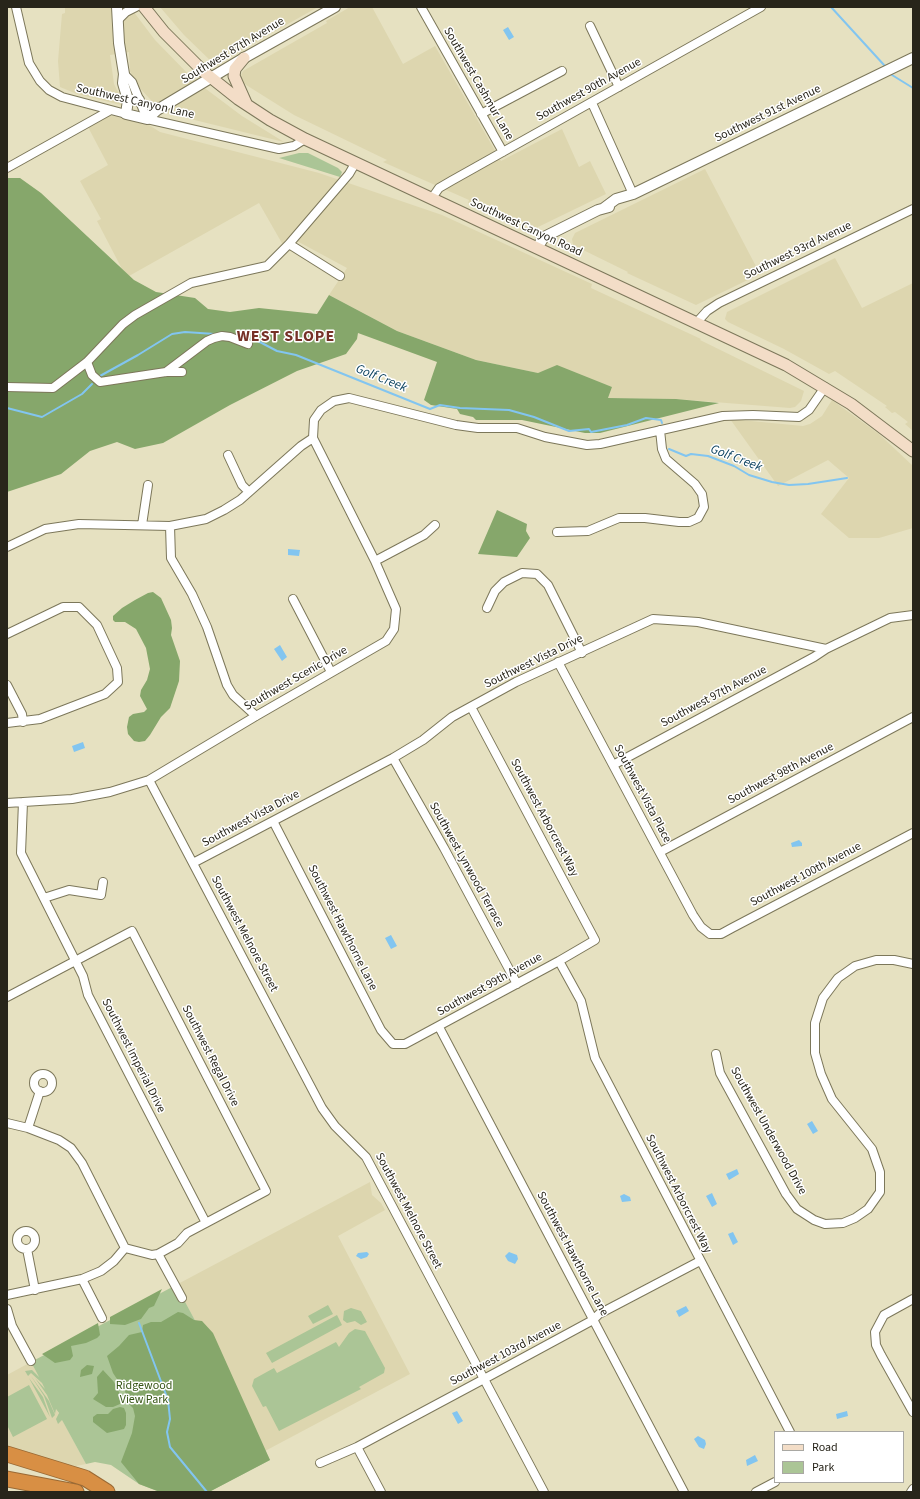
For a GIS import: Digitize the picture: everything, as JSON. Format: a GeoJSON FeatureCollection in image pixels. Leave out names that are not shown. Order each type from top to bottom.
{"type":"FeatureCollection","features":[{"type":"Feature","properties":{"kind":"highway"},"geometry":{"type":"LineString","coordinates":[[7,1454],[85,1478],[107,1492]]}},
{"type":"Feature","properties":{"kind":"highway"},"geometry":{"type":"LineString","coordinates":[[7,1479],[76,1492]]}},
{"type":"Feature","properties":{"kind":"main road","name":"Southwest Canyon Road"},"geometry":{"type":"LineString","coordinates":[[144,7],[164,32],[212,78],[247,105],[305,139],[698,322],[786,365],[825,387],[872,418],[913,451]]}},
{"type":"Feature","properties":{"kind":"main road"},"geometry":{"type":"LineString","coordinates":[[244,58],[235,69],[234,76],[247,105]]}},
{"type":"Feature","properties":{"kind":"street","name":"Southwest Canyon Lane"},"geometry":{"type":"LineString","coordinates":[[16,7],[29,63],[40,82],[49,90],[62,97],[109,111],[279,149],[293,146],[305,139]]}},
{"type":"Feature","properties":{"kind":"street"},"geometry":{"type":"LineString","coordinates":[[117,7],[120,54],[124,74],[123,84],[128,100],[126,114]]}},
{"type":"Feature","properties":{"kind":"street"},"geometry":{"type":"LineString","coordinates":[[118,20],[126,12],[136,7]]}},
{"type":"Feature","properties":{"kind":"street","name":"Southwest 87th Avenue"},"geometry":{"type":"LineString","coordinates":[[147,119],[157,110],[244,58],[335,7]]}},
{"type":"Feature","properties":{"kind":"street","name":"Southwest Cashmur Lane"},"geometry":{"type":"LineString","coordinates":[[421,7],[503,152]]}},
{"type":"Feature","properties":{"kind":"street","name":"Southwest 90th Avenue"},"geometry":{"type":"LineString","coordinates":[[432,198],[439,188],[761,7]]}},
{"type":"Feature","properties":{"kind":"street"},"geometry":{"type":"LineString","coordinates":[[590,26],[619,87]]}},
{"type":"Feature","properties":{"kind":"street","name":"Southwest 91st Avenue"},"geometry":{"type":"LineString","coordinates":[[537,248],[544,237],[604,208],[615,206],[633,194],[913,58]]}},
{"type":"Feature","properties":{"kind":"street"},"geometry":{"type":"LineString","coordinates":[[481,114],[562,71]]}},
{"type":"Feature","properties":{"kind":"street"},"geometry":{"type":"LineString","coordinates":[[124,74],[132,82],[147,119]]}},
{"type":"Feature","properties":{"kind":"street"},"geometry":{"type":"LineString","coordinates":[[128,100],[139,100]]}},
{"type":"Feature","properties":{"kind":"street"},"geometry":{"type":"LineString","coordinates":[[592,103],[633,194]]}},
{"type":"Feature","properties":{"kind":"street"},"geometry":{"type":"LineString","coordinates":[[7,168],[109,111]]}},
{"type":"Feature","properties":{"kind":"street"},"geometry":{"type":"LineString","coordinates":[[7,387],[53,388],[88,362],[123,324],[135,315],[191,283],[267,266],[289,244],[348,174],[356,162]]}},
{"type":"Feature","properties":{"kind":"street","name":"Southwest 93rd Avenue"},"geometry":{"type":"LineString","coordinates":[[698,322],[707,310],[719,303],[913,209]]}},
{"type":"Feature","properties":{"kind":"street"},"geometry":{"type":"LineString","coordinates":[[289,244],[340,276]]}},
{"type":"Feature","properties":{"kind":"street"},"geometry":{"type":"LineString","coordinates":[[166,372],[207,341],[214,338],[230,337],[248,344]]}},
{"type":"Feature","properties":{"kind":"street"},"geometry":{"type":"LineString","coordinates":[[88,362],[92,375],[100,382],[166,372],[182,372]]}},
{"type":"Feature","properties":{"kind":"street"},"geometry":{"type":"LineString","coordinates":[[7,547],[46,529],[79,524],[170,526],[206,519],[224,510],[249,492],[301,446],[313,438],[314,420],[329,403],[343,398],[376,404],[456,425],[478,428],[517,428],[545,437],[587,445],[600,444],[723,416],[753,415],[799,417],[810,410],[825,387]]}},
{"type":"Feature","properties":{"kind":"street"},"geometry":{"type":"LineString","coordinates":[[557,532],[588,531],[613,520],[625,518],[645,518],[689,522],[698,518],[704,507],[702,494],[695,484],[666,459],[662,449],[660,430]]}},
{"type":"Feature","properties":{"kind":"street","name":"Southwest Scenic Drive"},"geometry":{"type":"LineString","coordinates":[[7,803],[72,799],[102,794],[149,780],[331,672],[386,642],[394,629],[396,609],[375,561],[313,438]]}},
{"type":"Feature","properties":{"kind":"street"},"geometry":{"type":"LineString","coordinates":[[228,455],[242,485],[249,492]]}},
{"type":"Feature","properties":{"kind":"street"},"geometry":{"type":"LineString","coordinates":[[142,525],[148,485]]}},
{"type":"Feature","properties":{"kind":"street"},"geometry":{"type":"LineString","coordinates":[[375,561],[424,535],[435,524]]}},
{"type":"Feature","properties":{"kind":"street"},"geometry":{"type":"LineString","coordinates":[[170,526],[172,558],[192,594],[207,626],[226,685],[233,695],[256,716]]}},
{"type":"Feature","properties":{"kind":"street"},"geometry":{"type":"LineString","coordinates":[[488,608],[495,591],[504,582],[522,573],[537,574],[548,585],[582,653]]}},
{"type":"Feature","properties":{"kind":"street"},"geometry":{"type":"LineString","coordinates":[[293,599],[331,672]]}},
{"type":"Feature","properties":{"kind":"street"},"geometry":{"type":"LineString","coordinates":[[7,634],[62,607],[79,607],[97,625],[117,668],[118,682],[104,694],[40,719],[7,723]]}},
{"type":"Feature","properties":{"kind":"street"},"geometry":{"type":"LineString","coordinates":[[826,649],[890,618],[913,615]]}},
{"type":"Feature","properties":{"kind":"street","name":"Southwest Vista Drive"},"geometry":{"type":"LineString","coordinates":[[193,862],[393,758],[423,740],[446,722],[516,682],[558,662],[582,653],[653,619],[698,622],[826,649]]}},
{"type":"Feature","properties":{"kind":"street","name":"Southwest 97th Avenue"},"geometry":{"type":"LineString","coordinates":[[613,765],[807,661],[826,649]]}},
{"type":"Feature","properties":{"kind":"street","name":"Southwest Vista Place"},"geometry":{"type":"LineString","coordinates":[[558,662],[693,915],[701,927],[710,934]]}},
{"type":"Feature","properties":{"kind":"street"},"geometry":{"type":"LineString","coordinates":[[7,685],[22,714],[23,722]]}},
{"type":"Feature","properties":{"kind":"street","name":"Southwest Arborcrest Way"},"geometry":{"type":"LineString","coordinates":[[471,707],[595,940]]}},
{"type":"Feature","properties":{"kind":"street","name":"Southwest 98th Avenue"},"geometry":{"type":"LineString","coordinates":[[660,852],[913,718]]}},
{"type":"Feature","properties":{"kind":"street","name":"Southwest Lynwood Terrace"},"geometry":{"type":"LineString","coordinates":[[393,758],[444,848],[517,984]]}},
{"type":"Feature","properties":{"kind":"street","name":"Southwest Melnore Street"},"geometry":{"type":"LineString","coordinates":[[149,780],[322,1108],[335,1126],[366,1157],[544,1492]]}},
{"type":"Feature","properties":{"kind":"street","name":"Southwest Imperial Drive"},"geometry":{"type":"LineString","coordinates":[[23,802],[21,853],[75,960],[88,995],[206,1223]]}},
{"type":"Feature","properties":{"kind":"street","name":"Southwest Hawthorne Lane"},"geometry":{"type":"LineString","coordinates":[[273,821],[381,1030],[394,1044]]}},
{"type":"Feature","properties":{"kind":"street","name":"Southwest 100th Avenue"},"geometry":{"type":"LineString","coordinates":[[710,934],[721,934],[913,833]]}},
{"type":"Feature","properties":{"kind":"street"},"geometry":{"type":"LineString","coordinates":[[44,898],[69,890],[101,895],[103,882]]}},
{"type":"Feature","properties":{"kind":"street","name":"Southwest Regal Drive"},"geometry":{"type":"LineString","coordinates":[[75,960],[132,931],[266,1192],[206,1223]]}},
{"type":"Feature","properties":{"kind":"street","name":"Southwest 99th Avenue"},"geometry":{"type":"LineString","coordinates":[[394,1044],[405,1044],[438,1027],[595,940]]}},
{"type":"Feature","properties":{"kind":"street"},"geometry":{"type":"LineString","coordinates":[[7,997],[75,960]]}},
{"type":"Feature","properties":{"kind":"street","name":"Southwest Underwood Drive"},"geometry":{"type":"LineString","coordinates":[[716,1054],[720,1072],[786,1194],[797,1209],[814,1220],[825,1224],[843,1223],[855,1218],[868,1209],[880,1192],[880,1172],[872,1149],[832,1099],[815,1053],[815,1023],[823,998],[838,978],[855,966],[876,960],[894,960],[913,966]]}},
{"type":"Feature","properties":{"kind":"street","name":"Southwest Arborcrest Way"},"geometry":{"type":"LineString","coordinates":[[559,961],[581,1001],[595,1058],[789,1431]]}},
{"type":"Feature","properties":{"kind":"street","name":"Southwest Hawthorne Lane"},"geometry":{"type":"LineString","coordinates":[[438,1027],[684,1492]]}},
{"type":"Feature","properties":{"kind":"street"},"geometry":{"type":"LineString","coordinates":[[28,1128],[40,1091]]}},
{"type":"Feature","properties":{"kind":"street"},"geometry":{"type":"LineString","coordinates":[[7,1123],[28,1128],[59,1140],[71,1148],[82,1163],[125,1248],[152,1255],[158,1254],[178,1243],[187,1233],[206,1223]]}},
{"type":"Feature","properties":{"kind":"street"},"geometry":{"type":"LineString","coordinates":[[7,1295],[82,1279],[101,1271],[114,1261],[125,1248]]}},
{"type":"Feature","properties":{"kind":"street"},"geometry":{"type":"LineString","coordinates":[[27,1249],[35,1290]]}},
{"type":"Feature","properties":{"kind":"street"},"geometry":{"type":"LineString","coordinates":[[158,1254],[182,1298]]}},
{"type":"Feature","properties":{"kind":"street","name":"Southwest 103rd Avenue"},"geometry":{"type":"LineString","coordinates":[[320,1463],[357,1447],[593,1320],[599,1314],[700,1261]]}},
{"type":"Feature","properties":{"kind":"street"},"geometry":{"type":"LineString","coordinates":[[82,1279],[102,1318]]}},
{"type":"Feature","properties":{"kind":"street"},"geometry":{"type":"LineString","coordinates":[[913,1299],[884,1316],[875,1332],[876,1345],[913,1412]]}},
{"type":"Feature","properties":{"kind":"street"},"geometry":{"type":"LineString","coordinates":[[7,1309],[12,1326],[31,1361]]}},
{"type":"Feature","properties":{"kind":"street"},"geometry":{"type":"LineString","coordinates":[[357,1447],[381,1492]]}},
{"type":"Feature","properties":{"kind":"street"},"geometry":{"type":"LineString","coordinates":[[756,1492],[774,1483]]}},
{"type":"Feature","properties":{"kind":"shaded area"},"geometry":{"type":"Polygon","coordinates":[[[65,7],[130,7],[155,40],[194,80],[242,116],[284,142],[162,112],[136,84],[130,71],[129,52],[110,55],[114,84],[125,106],[77,94],[60,87],[58,61],[62,14],[65,13],[65,7]]]}},
{"type":"Feature","properties":{"kind":"shaded area"},"geometry":{"type":"Polygon","coordinates":[[[160,7],[318,7],[215,65],[184,35],[160,7]]]}},
{"type":"Feature","properties":{"kind":"shaded area"},"geometry":{"type":"Polygon","coordinates":[[[350,7],[372,7],[403,64],[435,46],[501,161],[562,129],[579,167],[590,161],[606,194],[536,228],[499,212],[494,214],[468,203],[469,200],[383,162],[387,160],[294,115],[243,83],[240,77],[243,71],[327,23],[326,21],[350,7]]]}},
{"type":"Feature","properties":{"kind":"shaded area"},"geometry":{"type":"Polygon","coordinates":[[[109,115],[149,125],[160,132],[319,173],[442,215],[592,284],[591,288],[701,339],[700,340],[804,391],[801,401],[795,407],[790,408],[676,399],[608,398],[612,387],[551,369],[538,373],[476,360],[397,331],[329,295],[347,268],[297,241],[302,235],[294,231],[283,245],[259,203],[129,276],[122,269],[97,221],[101,219],[80,181],[108,165],[88,127],[109,115]]]}},
{"type":"Feature","properties":{"kind":"shaded area"},"geometry":{"type":"Polygon","coordinates":[[[705,169],[760,274],[696,305],[627,273],[628,272],[573,245],[572,239],[575,233],[705,169]]]}},
{"type":"Feature","properties":{"kind":"shaded area"},"geometry":{"type":"Polygon","coordinates":[[[835,258],[862,308],[913,283],[913,431],[905,424],[908,422],[895,412],[892,413],[885,407],[887,406],[835,371],[829,374],[784,349],[728,322],[725,319],[727,312],[835,258]]]}},
{"type":"Feature","properties":{"kind":"shaded area"},"geometry":{"type":"Polygon","coordinates":[[[832,400],[879,434],[913,466],[913,528],[879,538],[849,538],[821,514],[849,478],[828,460],[778,486],[730,419],[803,426],[810,424],[822,416],[832,400]]]}},
{"type":"Feature","properties":{"kind":"shaded area"},"geometry":{"type":"Polygon","coordinates":[[[370,1182],[372,1195],[381,1203],[385,1210],[338,1236],[410,1374],[265,1451],[176,1285],[370,1182]]]}},
{"type":"Feature","properties":{"kind":"shaded area"},"geometry":{"type":"Polygon","coordinates":[[[31,1362],[86,1464],[76,1466],[64,1464],[7,1446],[7,1375],[31,1362]]]}},
{"type":"Feature","properties":{"kind":"green space"},"geometry":{"type":"Polygon","coordinates":[[[299,153],[308,153],[338,168],[342,172],[340,177],[279,158],[299,153]]]}},
{"type":"Feature","properties":{"kind":"green space"},"geometry":{"type":"Polygon","coordinates":[[[7,178],[20,178],[41,193],[134,280],[156,292],[195,298],[208,309],[230,312],[259,308],[317,314],[329,295],[397,331],[476,360],[538,373],[557,365],[612,387],[608,398],[676,399],[719,403],[600,433],[585,433],[522,420],[476,420],[473,417],[460,414],[457,409],[431,405],[424,400],[437,362],[358,333],[357,339],[346,354],[297,371],[230,405],[163,443],[135,449],[117,442],[90,451],[61,474],[7,492],[7,178]]]}},
{"type":"Feature","properties":{"kind":"green space"},"geometry":{"type":"Polygon","coordinates":[[[497,510],[527,524],[526,531],[530,538],[517,557],[478,554],[497,510]]]}},
{"type":"Feature","properties":{"kind":"green space"},"geometry":{"type":"Polygon","coordinates":[[[153,592],[161,598],[171,620],[171,635],[180,661],[179,681],[170,708],[161,717],[145,741],[139,742],[134,741],[128,734],[127,727],[129,717],[133,714],[144,712],[147,709],[140,696],[150,669],[146,648],[136,629],[125,622],[115,622],[113,620],[113,616],[135,600],[153,592]]]}},
{"type":"Feature","properties":{"kind":"green space","name":"Ridgewood View Park"},"geometry":{"type":"Polygon","coordinates":[[[176,1285],[270,1460],[209,1492],[160,1492],[139,1484],[111,1465],[95,1462],[86,1464],[62,1420],[58,1424],[56,1419],[59,1413],[56,1409],[55,1414],[47,1395],[35,1378],[45,1389],[42,1383],[31,1373],[28,1376],[25,1371],[32,1370],[39,1377],[31,1362],[176,1285]]]}},
{"type":"Feature","properties":{"kind":"green space"},"geometry":{"type":"Polygon","coordinates":[[[162,1289],[154,1306],[149,1308],[141,1319],[125,1325],[110,1324],[110,1317],[162,1289]]]}},
{"type":"Feature","properties":{"kind":"green space"},"geometry":{"type":"Polygon","coordinates":[[[328,1305],[333,1314],[313,1324],[308,1316],[328,1305]]]}},
{"type":"Feature","properties":{"kind":"green space"},"geometry":{"type":"Polygon","coordinates":[[[351,1308],[361,1311],[367,1322],[361,1325],[355,1321],[347,1323],[343,1320],[344,1311],[351,1308]]]}},
{"type":"Feature","properties":{"kind":"green space","name":"Ridgewood View Park"},"geometry":{"type":"Polygon","coordinates":[[[178,1312],[183,1313],[194,1320],[202,1321],[213,1333],[270,1460],[209,1492],[160,1492],[139,1484],[121,1462],[132,1433],[135,1416],[133,1408],[128,1403],[125,1391],[113,1373],[107,1356],[129,1335],[142,1332],[143,1325],[151,1322],[161,1322],[178,1312]]]}},
{"type":"Feature","properties":{"kind":"green space"},"geometry":{"type":"Polygon","coordinates":[[[337,1315],[342,1325],[272,1363],[266,1353],[337,1315]]]}},
{"type":"Feature","properties":{"kind":"green space"},"geometry":{"type":"Polygon","coordinates":[[[98,1323],[100,1335],[86,1343],[71,1346],[73,1356],[70,1360],[55,1363],[42,1354],[98,1323]]]}},
{"type":"Feature","properties":{"kind":"green space"},"geometry":{"type":"Polygon","coordinates":[[[355,1329],[365,1331],[385,1368],[384,1373],[359,1387],[361,1389],[279,1431],[266,1406],[263,1407],[252,1386],[254,1379],[274,1368],[277,1373],[336,1342],[339,1347],[349,1333],[355,1329]]]}},
{"type":"Feature","properties":{"kind":"green space"},"geometry":{"type":"Polygon","coordinates":[[[87,1365],[94,1366],[92,1374],[80,1377],[81,1370],[87,1365]]]}},
{"type":"Feature","properties":{"kind":"green space"},"geometry":{"type":"Polygon","coordinates":[[[103,1370],[114,1382],[121,1396],[120,1404],[113,1407],[106,1407],[93,1399],[98,1393],[97,1377],[103,1370]]]}},
{"type":"Feature","properties":{"kind":"green space"},"geometry":{"type":"Polygon","coordinates":[[[31,1376],[49,1401],[55,1415],[52,1418],[44,1396],[31,1376]]]}},
{"type":"Feature","properties":{"kind":"green space"},"geometry":{"type":"Polygon","coordinates":[[[29,1378],[43,1397],[50,1417],[29,1378]]]}},
{"type":"Feature","properties":{"kind":"green space"},"geometry":{"type":"Polygon","coordinates":[[[29,1385],[47,1419],[13,1437],[7,1425],[7,1397],[29,1385]]]}},
{"type":"Feature","properties":{"kind":"green space"},"geometry":{"type":"Polygon","coordinates":[[[120,1407],[124,1408],[126,1413],[126,1425],[124,1429],[107,1433],[93,1422],[93,1417],[97,1414],[108,1414],[113,1409],[120,1407]]]}},
{"type":"Feature","properties":{"kind":"water"},"geometry":{"type":"Polygon","coordinates":[[[508,27],[514,37],[509,40],[503,30],[508,27]]]}},
{"type":"Feature","properties":{"kind":"water"},"geometry":{"type":"Polygon","coordinates":[[[288,549],[300,550],[299,556],[288,555],[288,549]]]}},
{"type":"Feature","properties":{"kind":"water"},"geometry":{"type":"Polygon","coordinates":[[[280,645],[287,657],[282,661],[274,649],[280,645]]]}},
{"type":"Feature","properties":{"kind":"water"},"geometry":{"type":"Polygon","coordinates":[[[83,742],[85,748],[74,752],[72,746],[83,742]]]}},
{"type":"Feature","properties":{"kind":"water"},"geometry":{"type":"Polygon","coordinates":[[[799,840],[802,843],[802,846],[792,847],[791,843],[799,840]]]}},
{"type":"Feature","properties":{"kind":"water"},"geometry":{"type":"Polygon","coordinates":[[[391,935],[397,946],[391,949],[385,938],[391,935]]]}},
{"type":"Feature","properties":{"kind":"water"},"geometry":{"type":"Polygon","coordinates":[[[812,1121],[818,1131],[813,1134],[807,1124],[812,1121]]]}},
{"type":"Feature","properties":{"kind":"water"},"geometry":{"type":"Polygon","coordinates":[[[737,1169],[739,1174],[729,1180],[726,1174],[737,1169]]]}},
{"type":"Feature","properties":{"kind":"water"},"geometry":{"type":"Polygon","coordinates":[[[712,1193],[717,1204],[712,1207],[706,1196],[712,1193]]]}},
{"type":"Feature","properties":{"kind":"water"},"geometry":{"type":"Polygon","coordinates":[[[624,1194],[630,1197],[631,1201],[622,1202],[620,1196],[624,1194]]]}},
{"type":"Feature","properties":{"kind":"water"},"geometry":{"type":"Polygon","coordinates":[[[733,1232],[738,1242],[733,1245],[728,1234],[733,1232]]]}},
{"type":"Feature","properties":{"kind":"water"},"geometry":{"type":"Polygon","coordinates":[[[367,1252],[369,1254],[367,1257],[361,1259],[356,1256],[358,1253],[367,1252]]]}},
{"type":"Feature","properties":{"kind":"water"},"geometry":{"type":"Polygon","coordinates":[[[509,1252],[517,1255],[518,1259],[515,1264],[508,1261],[505,1256],[509,1252]]]}},
{"type":"Feature","properties":{"kind":"water"},"geometry":{"type":"Polygon","coordinates":[[[686,1306],[689,1311],[679,1317],[676,1311],[686,1306]]]}},
{"type":"Feature","properties":{"kind":"water"},"geometry":{"type":"Polygon","coordinates":[[[457,1411],[463,1421],[458,1424],[452,1413],[457,1411]]]}},
{"type":"Feature","properties":{"kind":"water"},"geometry":{"type":"Polygon","coordinates":[[[847,1411],[848,1416],[837,1419],[836,1414],[847,1411]]]}},
{"type":"Feature","properties":{"kind":"water"},"geometry":{"type":"Polygon","coordinates":[[[698,1436],[705,1440],[706,1444],[704,1449],[699,1447],[694,1439],[698,1436]]]}},
{"type":"Feature","properties":{"kind":"water"},"geometry":{"type":"Polygon","coordinates":[[[755,1455],[758,1461],[747,1466],[746,1460],[755,1455]]]}},
{"type":"Feature","properties":{"kind":"waterway"},"geometry":{"type":"LineString","coordinates":[[831,7],[884,65]]}},
{"type":"Feature","properties":{"kind":"waterway"},"geometry":{"type":"LineString","coordinates":[[892,75],[913,88]]}},
{"type":"Feature","properties":{"kind":"waterway","name":"Golf Creek"},"geometry":{"type":"LineString","coordinates":[[100,376],[172,334],[185,332],[215,334]]}},
{"type":"Feature","properties":{"kind":"waterway","name":"Golf Creek"},"geometry":{"type":"LineString","coordinates":[[247,340],[256,340],[277,351],[296,355],[430,409],[440,405],[460,408],[509,410],[534,417],[569,431],[589,429],[591,432],[627,425],[646,418],[661,420],[662,423]]}},
{"type":"Feature","properties":{"kind":"waterway","name":"Golf Creek"},"geometry":{"type":"LineString","coordinates":[[7,408],[42,417],[82,394],[92,384]]}},
{"type":"Feature","properties":{"kind":"waterway","name":"Golf Creek"},"geometry":{"type":"LineString","coordinates":[[669,449],[686,456],[691,454],[708,456],[734,466],[749,475],[772,482],[789,485],[808,484],[847,478]]}},
{"type":"Feature","properties":{"kind":"waterway"},"geometry":{"type":"LineString","coordinates":[[139,1323],[168,1400],[170,1419],[167,1432],[170,1447],[207,1492]]}},
{"type":"Feature","properties":{"kind":"district","name":"WEST SLOPE"},"geometry":{"type":"Point","coordinates":[286,337]}}]}
